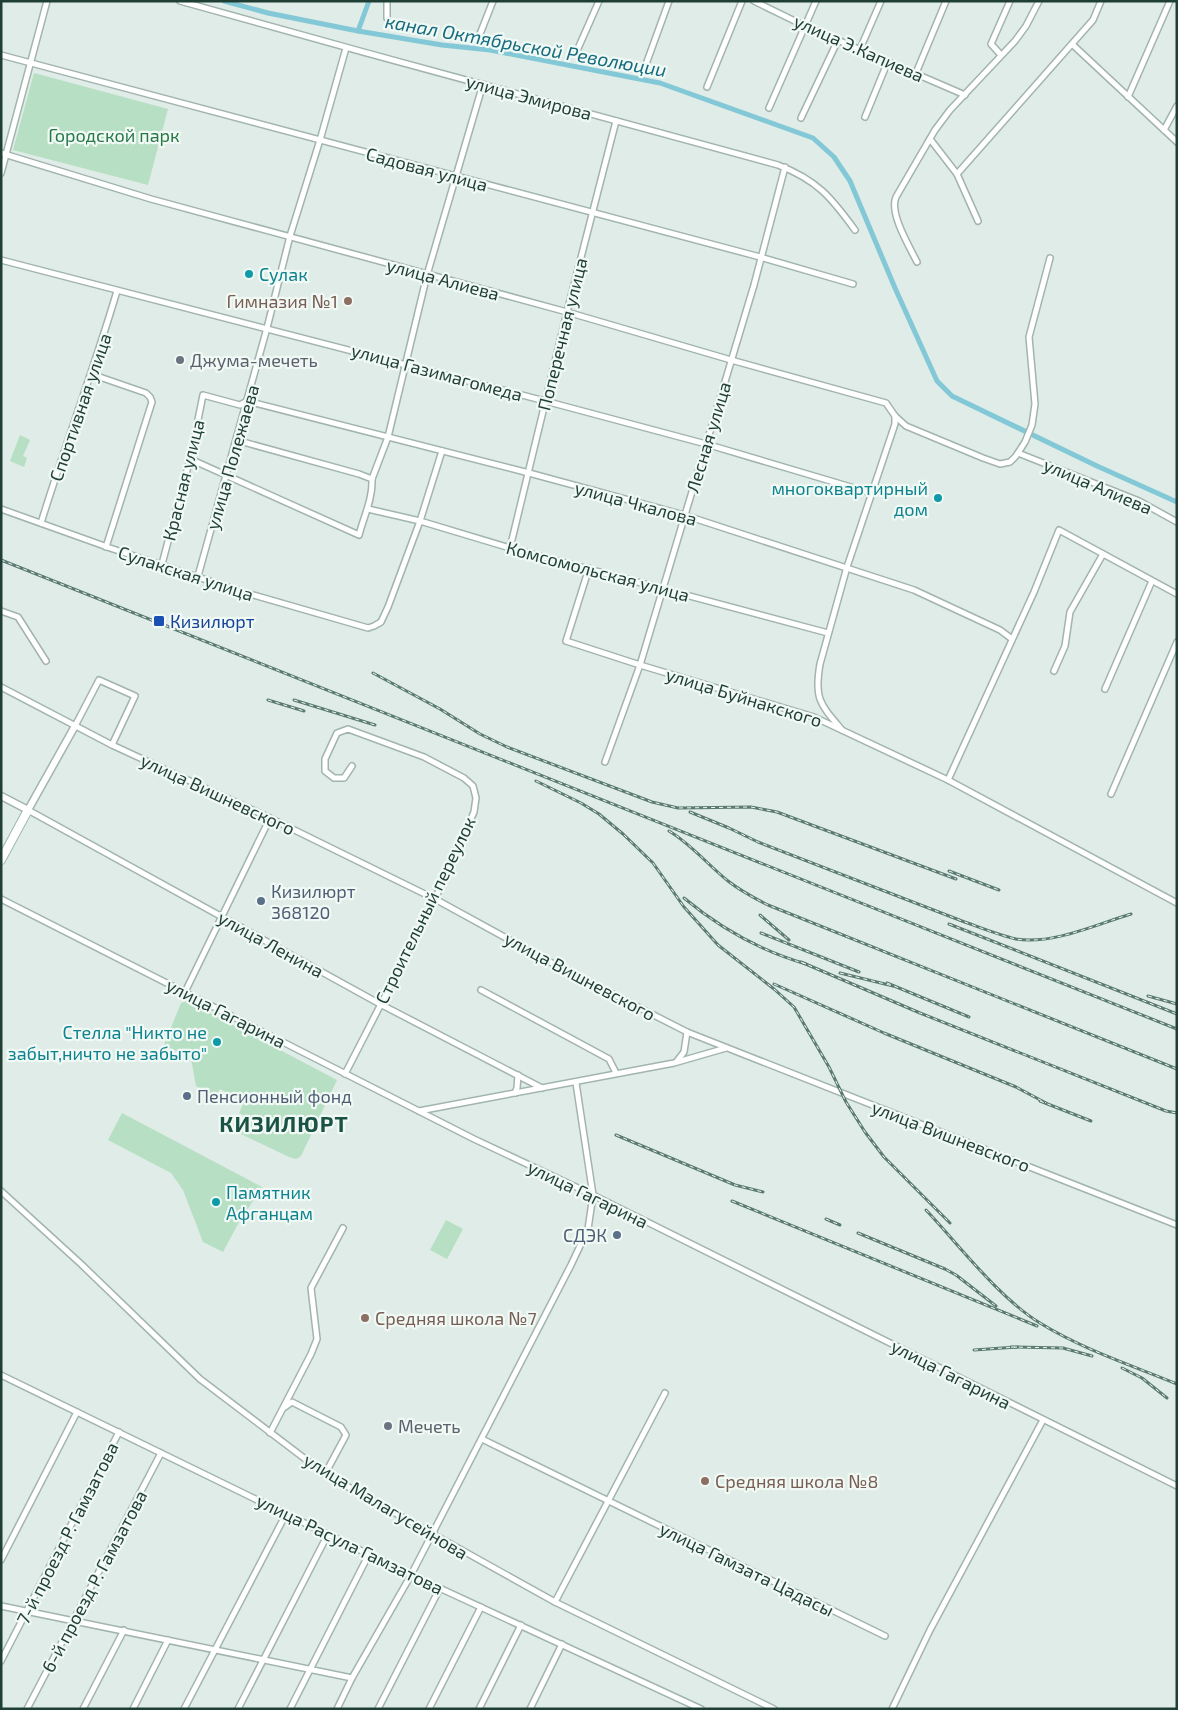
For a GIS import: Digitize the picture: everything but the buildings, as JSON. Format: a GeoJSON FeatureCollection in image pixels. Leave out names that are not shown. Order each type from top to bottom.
{"type":"FeatureCollection","features":[{"type":"Feature","properties":{"kind":"main road"},"geometry":{"type":"LineString","coordinates":[[1,860],[28,810]]}},
{"type":"Feature","properties":{"kind":"street"},"geometry":{"type":"LineString","coordinates":[[1,173],[4,154],[47,1]]}},
{"type":"Feature","properties":{"kind":"street","name":"улица Эмирова"},"geometry":{"type":"LineString","coordinates":[[180,1],[785,167],[824,190],[855,230]]}},
{"type":"Feature","properties":{"kind":"street"},"geometry":{"type":"LineString","coordinates":[[387,1],[387,18]]}},
{"type":"Feature","properties":{"kind":"street"},"geometry":{"type":"LineString","coordinates":[[480,34],[493,1]]}},
{"type":"Feature","properties":{"kind":"street"},"geometry":{"type":"LineString","coordinates":[[576,53],[599,1]]}},
{"type":"Feature","properties":{"kind":"street"},"geometry":{"type":"LineString","coordinates":[[645,67],[669,1]]}},
{"type":"Feature","properties":{"kind":"street"},"geometry":{"type":"LineString","coordinates":[[707,87],[742,1]]}},
{"type":"Feature","properties":{"kind":"street","name":"улица Э.Капиева"},"geometry":{"type":"LineString","coordinates":[[754,1],[805,26],[965,95]]}},
{"type":"Feature","properties":{"kind":"street"},"geometry":{"type":"LineString","coordinates":[[769,108],[816,1]]}},
{"type":"Feature","properties":{"kind":"street"},"geometry":{"type":"LineString","coordinates":[[860,49],[881,1]]}},
{"type":"Feature","properties":{"kind":"street"},"geometry":{"type":"LineString","coordinates":[[916,73],[946,1]]}},
{"type":"Feature","properties":{"kind":"street"},"geometry":{"type":"LineString","coordinates":[[1001,54],[991,44],[1010,1]]}},
{"type":"Feature","properties":{"kind":"street"},"geometry":{"type":"LineString","coordinates":[[917,262],[894,213],[894,203],[930,139],[950,110],[1026,26],[1039,1]]}},
{"type":"Feature","properties":{"kind":"street"},"geometry":{"type":"LineString","coordinates":[[957,174],[1093,20],[1101,1]]}},
{"type":"Feature","properties":{"kind":"street"},"geometry":{"type":"LineString","coordinates":[[1128,96],[1170,1]]}},
{"type":"Feature","properties":{"kind":"street"},"geometry":{"type":"LineString","coordinates":[[801,118],[838,40]]}},
{"type":"Feature","properties":{"kind":"street"},"geometry":{"type":"LineString","coordinates":[[1072,45],[1177,142]]}},
{"type":"Feature","properties":{"kind":"street","name":"улица Полежаева"},"geometry":{"type":"LineString","coordinates":[[198,576],[268,328],[290,236],[346,48]]}},
{"type":"Feature","properties":{"kind":"street","name":"Садовая улица"},"geometry":{"type":"LineString","coordinates":[[1,55],[760,257],[853,284]]}},
{"type":"Feature","properties":{"kind":"street"},"geometry":{"type":"LineString","coordinates":[[865,117],[888,61]]}},
{"type":"Feature","properties":{"kind":"street"},"geometry":{"type":"LineString","coordinates":[[190,460],[227,474],[359,534],[368,508],[372,479],[388,437],[427,275],[484,84]]}},
{"type":"Feature","properties":{"kind":"street"},"geometry":{"type":"LineString","coordinates":[[1164,130],[1174,116],[1177,106]]}},
{"type":"Feature","properties":{"kind":"street","name":"Поперечная улица"},"geometry":{"type":"LineString","coordinates":[[510,548],[566,312],[616,121]]}},
{"type":"Feature","properties":{"kind":"street"},"geometry":{"type":"LineString","coordinates":[[930,139],[957,174],[978,221]]}},
{"type":"Feature","properties":{"kind":"street","name":"улица Алиева"},"geometry":{"type":"LineString","coordinates":[[4,154],[151,199],[566,312],[886,403],[896,416]]}},
{"type":"Feature","properties":{"kind":"street","name":"Лесная улица"},"geometry":{"type":"LineString","coordinates":[[605,762],[640,665],[754,285],[785,167]]}},
{"type":"Feature","properties":{"kind":"street"},"geometry":{"type":"LineString","coordinates":[[896,416],[906,426],[1000,464],[1010,462],[1026,442],[1032,425],[1035,404],[1029,337],[1050,258]]}},
{"type":"Feature","properties":{"kind":"street","name":"улица Газимагомеда"},"geometry":{"type":"LineString","coordinates":[[1,260],[546,400],[706,444],[871,493]]}},
{"type":"Feature","properties":{"kind":"street","name":"Спортивная улица"},"geometry":{"type":"LineString","coordinates":[[41,523],[118,291]]}},
{"type":"Feature","properties":{"kind":"street"},"geometry":{"type":"LineString","coordinates":[[91,374],[146,394],[150,396],[152,402],[106,547]]}},
{"type":"Feature","properties":{"kind":"street","name":"улица Чкалова"},"geometry":{"type":"LineString","coordinates":[[204,395],[240,405],[247,401],[529,473],[684,515],[914,590],[1000,630],[1012,639]]}},
{"type":"Feature","properties":{"kind":"street","name":"Красная улица"},"geometry":{"type":"LineString","coordinates":[[162,564],[190,460],[204,395]]}},
{"type":"Feature","properties":{"kind":"street"},"geometry":{"type":"LineString","coordinates":[[842,730],[822,706],[817,693],[820,664],[847,567],[895,424],[896,416]]}},
{"type":"Feature","properties":{"kind":"street"},"geometry":{"type":"LineString","coordinates":[[236,440],[372,479]]}},
{"type":"Feature","properties":{"kind":"street"},"geometry":{"type":"LineString","coordinates":[[420,521],[442,451]]}},
{"type":"Feature","properties":{"kind":"street","name":"улица Алиева"},"geometry":{"type":"LineString","coordinates":[[1018,453],[1138,501],[1177,522]]}},
{"type":"Feature","properties":{"kind":"street","name":"Комсомольская улица"},"geometry":{"type":"LineString","coordinates":[[368,508],[828,633]]}},
{"type":"Feature","properties":{"kind":"street","name":"Сулакская улица"},"geometry":{"type":"LineString","coordinates":[[1,509],[106,547],[243,592],[368,628],[381,622],[420,521]]}},
{"type":"Feature","properties":{"kind":"street"},"geometry":{"type":"LineString","coordinates":[[948,780],[1034,592],[1058,530],[1177,594]]}},
{"type":"Feature","properties":{"kind":"street"},"geometry":{"type":"LineString","coordinates":[[1054,672],[1065,646],[1070,612],[1103,554]]}},
{"type":"Feature","properties":{"kind":"street","name":"улица Буйнакского"},"geometry":{"type":"LineString","coordinates":[[589,568],[566,641],[814,717],[948,780],[1177,903]]}},
{"type":"Feature","properties":{"kind":"street"},"geometry":{"type":"LineString","coordinates":[[1105,689],[1152,581]]}},
{"type":"Feature","properties":{"kind":"street"},"geometry":{"type":"LineString","coordinates":[[1,611],[18,617],[46,662]]}},
{"type":"Feature","properties":{"kind":"street"},"geometry":{"type":"LineString","coordinates":[[1111,794],[1177,642]]}},
{"type":"Feature","properties":{"kind":"street"},"geometry":{"type":"LineString","coordinates":[[28,810],[99,680],[135,696],[112,745]]}},
{"type":"Feature","properties":{"kind":"street","name":"улица Вишневского"},"geometry":{"type":"LineString","coordinates":[[1,687],[112,745],[270,818],[435,898],[550,962],[687,1032],[1177,1225]]}},
{"type":"Feature","properties":{"kind":"street","name":"Строительный переулок"},"geometry":{"type":"LineString","coordinates":[[345,1074],[435,898],[474,812],[476,798],[473,786],[464,778],[424,756],[348,729],[337,733],[325,759],[325,771],[334,778],[344,778],[352,766]]}},
{"type":"Feature","properties":{"kind":"street","name":"улица Ленина"},"geometry":{"type":"LineString","coordinates":[[1,796],[380,1004],[542,1088]]}},
{"type":"Feature","properties":{"kind":"street"},"geometry":{"type":"LineString","coordinates":[[185,992],[270,818]]}},
{"type":"Feature","properties":{"kind":"street","name":"улица Гагарина"},"geometry":{"type":"LineString","coordinates":[[1,899],[418,1111],[593,1195],[1177,1486]]}},
{"type":"Feature","properties":{"kind":"street"},"geometry":{"type":"LineString","coordinates":[[481,990],[609,1059],[616,1073]]}},
{"type":"Feature","properties":{"kind":"street"},"geometry":{"type":"LineString","coordinates":[[674,1063],[684,1052],[687,1032]]}},
{"type":"Feature","properties":{"kind":"street"},"geometry":{"type":"LineString","coordinates":[[418,1111],[576,1083],[616,1073],[674,1063],[726,1048]]}},
{"type":"Feature","properties":{"kind":"street"},"geometry":{"type":"LineString","coordinates":[[515,1093],[518,1075]]}},
{"type":"Feature","properties":{"kind":"street"},"geometry":{"type":"LineString","coordinates":[[337,1709],[352,1678],[432,1535],[580,1248],[588,1229],[593,1195],[576,1083]]}},
{"type":"Feature","properties":{"kind":"street","name":"улица Малагусейнова"},"geometry":{"type":"LineString","coordinates":[[1,1190],[200,1379],[325,1474],[555,1602],[774,1709]]}},
{"type":"Feature","properties":{"kind":"street"},"geometry":{"type":"LineString","coordinates":[[270,1433],[311,1354],[316,1339],[311,1288],[343,1228]]}},
{"type":"Feature","properties":{"kind":"street","name":"улица Расула Гамзатова"},"geometry":{"type":"LineString","coordinates":[[1,1375],[440,1588],[701,1709]]}},
{"type":"Feature","properties":{"kind":"street"},"geometry":{"type":"LineString","coordinates":[[555,1602],[665,1393]]}},
{"type":"Feature","properties":{"kind":"street"},"geometry":{"type":"LineString","coordinates":[[283,1409],[292,1402],[341,1427],[346,1435],[325,1474]]}},
{"type":"Feature","properties":{"kind":"street"},"geometry":{"type":"LineString","coordinates":[[1,1560],[76,1412]]}},
{"type":"Feature","properties":{"kind":"street"},"geometry":{"type":"LineString","coordinates":[[892,1709],[930,1630],[1043,1420]]}},
{"type":"Feature","properties":{"kind":"street","name":"7-й проезд Р. Гамзатова"},"geometry":{"type":"LineString","coordinates":[[1,1661],[119,1432]]}},
{"type":"Feature","properties":{"kind":"street","name":"улица Гамзата Цадасы"},"geometry":{"type":"LineString","coordinates":[[482,1439],[885,1636]]}},
{"type":"Feature","properties":{"kind":"street","name":"6-й проезд Р. Гамзатова"},"geometry":{"type":"LineString","coordinates":[[27,1709],[161,1453]]}},
{"type":"Feature","properties":{"kind":"street"},"geometry":{"type":"LineString","coordinates":[[184,1709],[286,1514]]}},
{"type":"Feature","properties":{"kind":"street"},"geometry":{"type":"LineString","coordinates":[[238,1709],[328,1534]]}},
{"type":"Feature","properties":{"kind":"street"},"geometry":{"type":"LineString","coordinates":[[290,1709],[369,1554]]}},
{"type":"Feature","properties":{"kind":"street"},"geometry":{"type":"LineString","coordinates":[[378,1709],[440,1588]]}},
{"type":"Feature","properties":{"kind":"street"},"geometry":{"type":"LineString","coordinates":[[1,1606],[352,1678]]}},
{"type":"Feature","properties":{"kind":"street"},"geometry":{"type":"LineString","coordinates":[[429,1709],[481,1607]]}},
{"type":"Feature","properties":{"kind":"street"},"geometry":{"type":"LineString","coordinates":[[479,1709],[521,1625]]}},
{"type":"Feature","properties":{"kind":"street"},"geometry":{"type":"LineString","coordinates":[[83,1709],[124,1630]]}},
{"type":"Feature","properties":{"kind":"street"},"geometry":{"type":"LineString","coordinates":[[133,1709],[168,1640]]}},
{"type":"Feature","properties":{"kind":"street"},"geometry":{"type":"LineString","coordinates":[[530,1709],[562,1644]]}},
{"type":"Feature","properties":{"kind":"green space","name":"Городской парк"},"geometry":{"type":"Polygon","coordinates":[[[34,73],[168,109],[148,185],[13,150],[34,73]]]}},
{"type":"Feature","properties":{"kind":"green space"},"geometry":{"type":"Polygon","coordinates":[[[20,435],[30,440],[23,456],[27,458],[24,467],[10,461],[20,435]]]}},
{"type":"Feature","properties":{"kind":"green space"},"geometry":{"type":"Polygon","coordinates":[[[187,1001],[337,1080],[301,1156],[296,1159],[289,1157],[239,1133],[247,1117],[239,1113],[244,1102],[220,1089],[215,1098],[196,1086],[191,1058],[164,1045],[181,1003],[187,1001]]]}},
{"type":"Feature","properties":{"kind":"green space"},"geometry":{"type":"Polygon","coordinates":[[[122,1113],[262,1187],[238,1224],[223,1252],[203,1242],[183,1190],[171,1173],[108,1140],[122,1113]]]}},
{"type":"Feature","properties":{"kind":"green space"},"geometry":{"type":"Polygon","coordinates":[[[446,1220],[463,1229],[447,1259],[430,1250],[446,1220]]]}},
{"type":"Feature","properties":{"kind":"waterway","name":"канал Октябрьской Революции"},"geometry":{"type":"LineString","coordinates":[[224,1],[268,13],[358,31],[442,45],[490,50],[660,83],[813,138],[834,157],[850,181],[937,381],[952,396],[1097,466],[1177,502]]}},
{"type":"Feature","properties":{"kind":"waterway"},"geometry":{"type":"LineString","coordinates":[[358,31],[369,1]]}},
{"type":"Feature","properties":{"kind":"railway"},"geometry":{"type":"LineString","coordinates":[[1,560],[1177,1029]]}},
{"type":"Feature","properties":{"kind":"railway"},"geometry":{"type":"LineString","coordinates":[[373,673],[440,709],[480,734],[507,747],[652,802],[678,808],[751,807],[777,812],[956,879]]}},
{"type":"Feature","properties":{"kind":"railway"},"geometry":{"type":"LineString","coordinates":[[268,700],[304,711]]}},
{"type":"Feature","properties":{"kind":"railway"},"geometry":{"type":"LineString","coordinates":[[294,700],[375,725]]}},
{"type":"Feature","properties":{"kind":"railway"},"geometry":{"type":"LineString","coordinates":[[536,781],[581,803],[599,814],[623,834],[653,863],[684,907],[718,945],[794,1007],[829,1067],[846,1102],[865,1132],[884,1157],[950,1223]]}},
{"type":"Feature","properties":{"kind":"railway"},"geometry":{"type":"LineString","coordinates":[[690,812],[758,842],[962,921],[1016,939],[1045,939],[1060,936],[1131,914]]}},
{"type":"Feature","properties":{"kind":"railway"},"geometry":{"type":"LineString","coordinates":[[669,831],[685,842],[728,881],[768,905],[1177,1069]]}},
{"type":"Feature","properties":{"kind":"railway"},"geometry":{"type":"LineString","coordinates":[[949,871],[999,890]]}},
{"type":"Feature","properties":{"kind":"railway"},"geometry":{"type":"LineString","coordinates":[[684,898],[727,929],[757,945],[806,964]]}},
{"type":"Feature","properties":{"kind":"railway"},"geometry":{"type":"LineString","coordinates":[[760,915],[789,940]]}},
{"type":"Feature","properties":{"kind":"railway"},"geometry":{"type":"LineString","coordinates":[[949,924],[1177,1014]]}},
{"type":"Feature","properties":{"kind":"railway"},"geometry":{"type":"LineString","coordinates":[[761,933],[859,972]]}},
{"type":"Feature","properties":{"kind":"railway"},"geometry":{"type":"LineString","coordinates":[[801,962],[920,1013],[1166,1111],[1177,1113]]}},
{"type":"Feature","properties":{"kind":"railway"},"geometry":{"type":"LineString","coordinates":[[840,973],[893,986]]}},
{"type":"Feature","properties":{"kind":"railway"},"geometry":{"type":"LineString","coordinates":[[887,983],[969,1017]]}},
{"type":"Feature","properties":{"kind":"railway"},"geometry":{"type":"LineString","coordinates":[[774,984],[884,1033],[1016,1087],[1046,1103]]}},
{"type":"Feature","properties":{"kind":"railway"},"geometry":{"type":"LineString","coordinates":[[1148,996],[1177,1004]]}},
{"type":"Feature","properties":{"kind":"railway"},"geometry":{"type":"LineString","coordinates":[[1040,1101],[1091,1121]]}},
{"type":"Feature","properties":{"kind":"railway"},"geometry":{"type":"LineString","coordinates":[[616,1135],[735,1185],[763,1192]]}},
{"type":"Feature","properties":{"kind":"railway"},"geometry":{"type":"LineString","coordinates":[[732,1201],[1037,1326]]}},
{"type":"Feature","properties":{"kind":"railway"},"geometry":{"type":"LineString","coordinates":[[926,1210],[1010,1300],[1040,1323],[1073,1341],[1177,1384]]}},
{"type":"Feature","properties":{"kind":"railway"},"geometry":{"type":"LineString","coordinates":[[826,1219],[840,1225]]}},
{"type":"Feature","properties":{"kind":"railway"},"geometry":{"type":"LineString","coordinates":[[858,1233],[945,1269],[956,1275],[996,1306]]}},
{"type":"Feature","properties":{"kind":"railway"},"geometry":{"type":"LineString","coordinates":[[1011,1347],[1063,1348],[1092,1356]]}},
{"type":"Feature","properties":{"kind":"railway"},"geometry":{"type":"LineString","coordinates":[[974,1350],[1017,1347]]}},
{"type":"Feature","properties":{"kind":"railway"},"geometry":{"type":"LineString","coordinates":[[1122,1368],[1142,1378],[1167,1398]]}},
{"type":"Feature","properties":{"kind":"place","name":"Сулак"},"geometry":{"type":"Point","coordinates":[249,274]}},
{"type":"Feature","properties":{"kind":"place","name":"Гимназия №1"},"geometry":{"type":"Point","coordinates":[348,301]}},
{"type":"Feature","properties":{"kind":"place","name":"Джума-мечеть"},"geometry":{"type":"Point","coordinates":[180,360]}},
{"type":"Feature","properties":{"kind":"place","name":"многоквартирный дом"},"geometry":{"type":"Point","coordinates":[938,498]}},
{"type":"Feature","properties":{"kind":"place","name":"Кизилюрт"},"geometry":{"type":"Point","coordinates":[159,621]}},
{"type":"Feature","properties":{"kind":"place","name":"Кизилюрт 368120"},"geometry":{"type":"Point","coordinates":[261,901]}},
{"type":"Feature","properties":{"kind":"place","name":"Стелла \"Никто не забыт,ничто не забыто\""},"geometry":{"type":"Point","coordinates":[217,1042]}},
{"type":"Feature","properties":{"kind":"place","name":"Пенсионный фонд"},"geometry":{"type":"Point","coordinates":[187,1096]}},
{"type":"Feature","properties":{"kind":"place","name":"Памятник Афганцам"},"geometry":{"type":"Point","coordinates":[216,1202]}},
{"type":"Feature","properties":{"kind":"place","name":"СДЭК"},"geometry":{"type":"Point","coordinates":[617,1235]}},
{"type":"Feature","properties":{"kind":"place","name":"Средняя школа №7"},"geometry":{"type":"Point","coordinates":[365,1318]}},
{"type":"Feature","properties":{"kind":"place","name":"Мечеть"},"geometry":{"type":"Point","coordinates":[388,1426]}},
{"type":"Feature","properties":{"kind":"place","name":"Средняя школа №8"},"geometry":{"type":"Point","coordinates":[705,1481]}},
{"type":"Feature","properties":{"kind":"district","name":"КИЗИЛЮРТ"},"geometry":{"type":"Point","coordinates":[284,1123]}}]}
